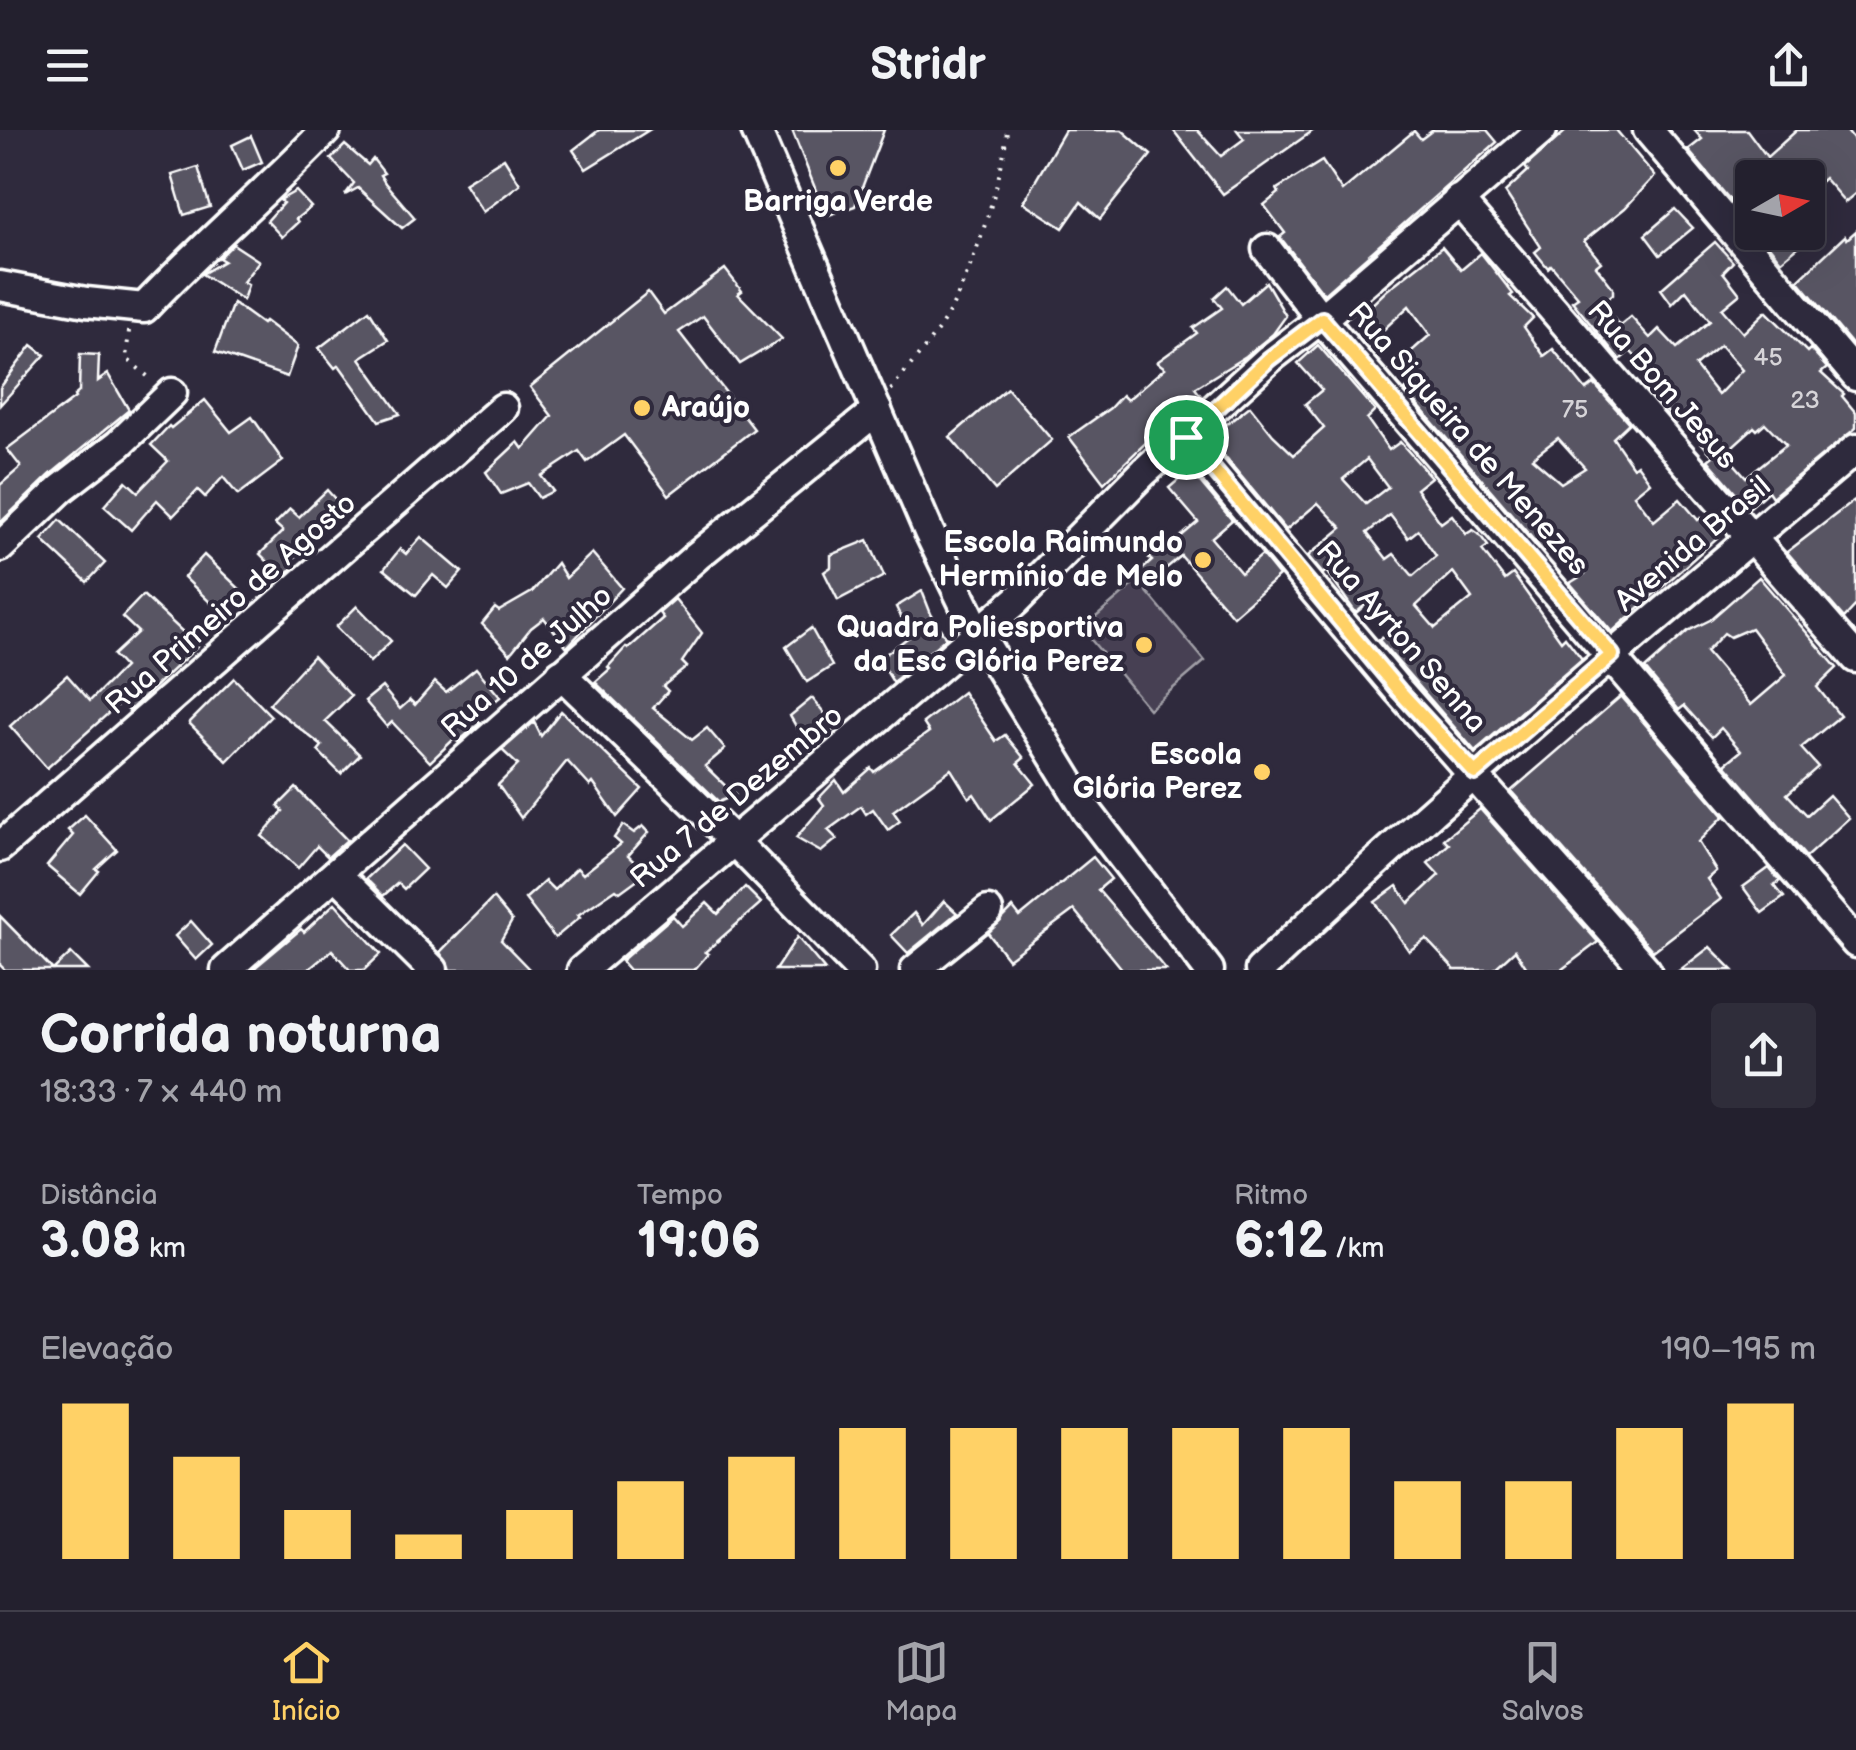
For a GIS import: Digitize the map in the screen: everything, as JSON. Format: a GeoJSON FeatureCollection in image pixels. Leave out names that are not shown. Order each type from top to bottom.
{"type":"FeatureCollection","features":[{"type":"Feature","properties":{"kind":"street"},"geometry":{"type":"LineString","coordinates":[[0,286],[144,308],[190,258],[326,130]]}},
{"type":"Feature","properties":{"kind":"street"},"geometry":{"type":"LineString","coordinates":[[756,130],[929,532],[978,633],[1088,811],[1209,970]]}},
{"type":"Feature","properties":{"kind":"street","name":"Rua 7 de Dezembro"},"geometry":{"type":"LineString","coordinates":[[582,970],[1016,601],[1145,471],[1269,359],[1322,319],[1542,130]]}},
{"type":"Feature","properties":{"kind":"street"},"geometry":{"type":"LineString","coordinates":[[1648,130],[1856,376]]}},
{"type":"Feature","properties":{"kind":"street","name":"Rua Bom Jesus"},"geometry":{"type":"LineString","coordinates":[[1458,200],[1856,658]]}},
{"type":"Feature","properties":{"kind":"street","name":"Rua Siqueira de Menezes"},"geometry":{"type":"LineString","coordinates":[[1267,249],[1322,319],[1856,943]]}},
{"type":"Feature","properties":{"kind":"street"},"geometry":{"type":"LineString","coordinates":[[0,547],[172,394]]}},
{"type":"Feature","properties":{"kind":"street","name":"Rua Primeiro de Agosto"},"geometry":{"type":"LineString","coordinates":[[0,847],[504,408]]}},
{"type":"Feature","properties":{"kind":"street","name":"Rua 10 de Julho"},"geometry":{"type":"LineString","coordinates":[[226,970],[560,674],[876,410]]}},
{"type":"Feature","properties":{"kind":"street","name":"Rua Ayrton Senna"},"geometry":{"type":"LineString","coordinates":[[1186,437],[1399,691],[1646,970]]}},
{"type":"Feature","properties":{"kind":"street","name":"Avenida Brasil"},"geometry":{"type":"LineString","coordinates":[[1260,970],[1475,773],[1856,450]]}},
{"type":"Feature","properties":{"kind":"street"},"geometry":{"type":"LineString","coordinates":[[560,674],[734,841],[860,970]]}},
{"type":"Feature","properties":{"kind":"street"},"geometry":{"type":"LineString","coordinates":[[337,875],[433,970]]}},
{"type":"Feature","properties":{"kind":"street"},"geometry":{"type":"LineString","coordinates":[[915,970],[988,911]]}},
{"type":"Feature","properties":{"kind":"path"},"geometry":{"type":"LineString","coordinates":[[876,410],[954,303],[989,208],[1006,152],[1008,130]]}},
{"type":"Feature","properties":{"kind":"path"},"geometry":{"type":"LineString","coordinates":[[144,308],[130,321],[126,358],[172,394]]}},
{"type":"Feature","properties":{"kind":"shaded area","name":"Quadra Poliesportiva da Esc Glória Perez"},"geometry":{"type":"Polygon","coordinates":[[[1138,581],[1205,661],[1149,709],[1082,629],[1138,581]]]}},
{"type":"Feature","properties":{"kind":"building"},"geometry":{"type":"Polygon","coordinates":[[[599,130],[649,130],[586,169],[573,150],[599,130]]]}},
{"type":"Feature","properties":{"kind":"building","name":"Barriga Verde"},"geometry":{"type":"Polygon","coordinates":[[[792,130],[884,130],[855,206],[826,216],[792,130]]]}},
{"type":"Feature","properties":{"kind":"building"},"geometry":{"type":"Polygon","coordinates":[[[1065,130],[1122,130],[1151,155],[1100,219],[1081,202],[1063,228],[1023,202],[1065,130]]]}},
{"type":"Feature","properties":{"kind":"building"},"geometry":{"type":"Polygon","coordinates":[[[1173,130],[1197,130],[1221,156],[1244,139],[1237,130],[1314,130],[1223,194],[1173,130]]]}},
{"type":"Feature","properties":{"kind":"building"},"geometry":{"type":"Polygon","coordinates":[[[1433,130],[1487,130],[1497,142],[1324,294],[1280,237],[1285,233],[1264,205],[1279,193],[1277,189],[1322,161],[1342,191],[1414,131],[1421,139],[1433,130]]]}},
{"type":"Feature","properties":{"kind":"building"},"geometry":{"type":"Polygon","coordinates":[[[1567,130],[1616,130],[1655,176],[1625,208],[1584,241],[1601,262],[1596,266],[1613,288],[1613,294],[1601,304],[1620,326],[1631,317],[1650,338],[1659,329],[1677,348],[1710,321],[1686,290],[1672,304],[1661,289],[1715,242],[1733,262],[1723,272],[1740,294],[1722,309],[1743,333],[1766,311],[1807,352],[1810,349],[1827,368],[1821,373],[1844,394],[1856,413],[1856,428],[1772,497],[1768,491],[1749,508],[1708,460],[1713,456],[1680,419],[1677,422],[1650,394],[1653,390],[1643,379],[1650,372],[1630,351],[1620,360],[1572,301],[1578,297],[1535,252],[1541,247],[1505,192],[1528,171],[1525,167],[1567,130]],[[1720,345],[1695,366],[1718,395],[1742,370],[1720,345]],[[1765,423],[1757,430],[1754,427],[1725,453],[1746,477],[1786,445],[1765,423]]]}},
{"type":"Feature","properties":{"kind":"building"},"geometry":{"type":"Polygon","coordinates":[[[1694,130],[1747,130],[1767,157],[1797,130],[1846,130],[1856,143],[1856,193],[1845,202],[1825,179],[1825,160],[1735,160],[1735,206],[1688,150],[1702,139],[1694,130]]]}},
{"type":"Feature","properties":{"kind":"building"},"geometry":{"type":"Polygon","coordinates":[[[251,136],[262,162],[243,170],[232,145],[251,136]]]}},
{"type":"Feature","properties":{"kind":"building"},"geometry":{"type":"Polygon","coordinates":[[[345,145],[368,165],[373,159],[384,173],[380,175],[385,183],[415,218],[402,228],[358,188],[345,195],[354,183],[331,159],[345,145]]]}},
{"type":"Feature","properties":{"kind":"building"},"geometry":{"type":"Polygon","coordinates":[[[504,158],[520,184],[483,212],[464,183],[504,158]]]}},
{"type":"Feature","properties":{"kind":"building"},"geometry":{"type":"Polygon","coordinates":[[[198,167],[210,207],[184,215],[172,175],[198,167]]]}},
{"type":"Feature","properties":{"kind":"building"},"geometry":{"type":"Polygon","coordinates":[[[296,191],[311,207],[282,237],[267,221],[283,203],[280,200],[296,191]]]}},
{"type":"Feature","properties":{"kind":"building"},"geometry":{"type":"Polygon","coordinates":[[[1675,209],[1693,228],[1660,255],[1645,235],[1675,209]]]}},
{"type":"Feature","properties":{"kind":"building"},"geometry":{"type":"Polygon","coordinates":[[[1856,231],[1856,349],[1798,280],[1845,236],[1847,239],[1856,231]]]}},
{"type":"Feature","properties":{"kind":"building"},"geometry":{"type":"Polygon","coordinates":[[[233,244],[259,261],[243,282],[248,285],[243,300],[202,274],[224,261],[219,258],[233,244]]]}},
{"type":"Feature","properties":{"kind":"building"},"geometry":{"type":"Polygon","coordinates":[[[1442,247],[1461,270],[1481,253],[1513,294],[1510,296],[1533,318],[1524,327],[1544,356],[1553,349],[1586,390],[1594,384],[1629,423],[1613,438],[1633,467],[1637,464],[1650,482],[1634,495],[1654,521],[1680,499],[1718,537],[1612,632],[1570,583],[1586,573],[1554,541],[1544,552],[1405,390],[1420,378],[1404,358],[1430,335],[1409,306],[1380,333],[1363,313],[1442,247]],[[1558,438],[1532,458],[1561,483],[1585,468],[1558,438]]]}},
{"type":"Feature","properties":{"kind":"building"},"geometry":{"type":"Polygon","coordinates":[[[1772,250],[1794,250],[1781,261],[1772,250]]]}},
{"type":"Feature","properties":{"kind":"building","name":"Araújo"},"geometry":{"type":"Polygon","coordinates":[[[725,269],[742,291],[738,294],[782,339],[740,364],[703,316],[679,332],[754,429],[669,495],[624,435],[587,462],[579,451],[541,476],[553,491],[539,498],[528,483],[501,494],[486,472],[518,442],[523,449],[552,416],[530,387],[648,292],[664,314],[725,269]]]}},
{"type":"Feature","properties":{"kind":"building"},"geometry":{"type":"Polygon","coordinates":[[[1266,282],[1286,316],[1273,334],[1195,388],[1201,396],[1185,412],[1181,407],[1151,427],[1156,433],[1104,483],[1069,437],[1122,395],[1127,400],[1165,368],[1157,362],[1197,333],[1193,328],[1222,308],[1214,298],[1227,286],[1241,304],[1266,282]]]}},
{"type":"Feature","properties":{"kind":"building"},"geometry":{"type":"Polygon","coordinates":[[[233,303],[298,346],[287,377],[215,352],[233,303]]]}},
{"type":"Feature","properties":{"kind":"building"},"geometry":{"type":"Polygon","coordinates":[[[369,310],[388,340],[360,358],[400,414],[379,421],[339,365],[335,368],[319,348],[369,310]]]}},
{"type":"Feature","properties":{"kind":"building"},"geometry":{"type":"Polygon","coordinates":[[[32,345],[45,355],[0,405],[0,388],[32,345]]]}},
{"type":"Feature","properties":{"kind":"building"},"geometry":{"type":"Polygon","coordinates":[[[1318,345],[1375,411],[1367,419],[1389,450],[1400,442],[1431,477],[1416,489],[1441,523],[1452,515],[1466,534],[1473,530],[1479,534],[1488,546],[1482,550],[1505,580],[1513,574],[1561,641],[1565,637],[1582,659],[1475,751],[1379,640],[1395,628],[1370,601],[1356,613],[1326,571],[1323,574],[1308,556],[1342,528],[1318,503],[1286,530],[1209,438],[1250,406],[1294,455],[1324,428],[1305,404],[1322,390],[1298,363],[1318,345]],[[1367,459],[1343,479],[1366,504],[1388,487],[1367,459]],[[1390,515],[1367,533],[1387,559],[1394,554],[1413,576],[1436,556],[1418,530],[1408,538],[1390,515]],[[1453,572],[1416,606],[1435,628],[1472,598],[1453,572]]]}},
{"type":"Feature","properties":{"kind":"building"},"geometry":{"type":"Polygon","coordinates":[[[80,354],[99,355],[98,381],[108,374],[129,410],[50,475],[0,523],[0,485],[21,467],[7,449],[75,398],[79,392],[80,354]]]}},
{"type":"Feature","properties":{"kind":"building"},"geometry":{"type":"Polygon","coordinates":[[[1007,388],[1052,440],[995,490],[950,437],[1007,388]]]}},
{"type":"Feature","properties":{"kind":"building"},"geometry":{"type":"Polygon","coordinates":[[[205,400],[231,432],[252,417],[283,461],[238,495],[223,477],[205,497],[198,490],[173,516],[157,500],[131,530],[104,506],[126,481],[138,492],[168,461],[151,445],[169,426],[205,400]]]}},
{"type":"Feature","properties":{"kind":"building"},"geometry":{"type":"Polygon","coordinates":[[[1190,470],[1232,520],[1211,538],[1241,573],[1262,555],[1279,576],[1233,616],[1181,556],[1145,586],[1136,575],[1152,561],[1149,558],[1162,547],[1165,550],[1198,522],[1169,488],[1190,470]]]}},
{"type":"Feature","properties":{"kind":"building"},"geometry":{"type":"Polygon","coordinates":[[[327,490],[344,509],[292,560],[296,565],[283,577],[260,554],[283,531],[275,524],[290,509],[299,517],[327,490]]]}},
{"type":"Feature","properties":{"kind":"building"},"geometry":{"type":"Polygon","coordinates":[[[1856,499],[1856,605],[1844,618],[1787,552],[1856,499]]]}},
{"type":"Feature","properties":{"kind":"building"},"geometry":{"type":"Polygon","coordinates":[[[60,520],[105,563],[87,582],[42,540],[60,520]]]}},
{"type":"Feature","properties":{"kind":"building"},"geometry":{"type":"Polygon","coordinates":[[[421,537],[462,572],[448,588],[433,575],[416,595],[384,569],[400,549],[406,554],[421,537]]]}},
{"type":"Feature","properties":{"kind":"building"},"geometry":{"type":"Polygon","coordinates":[[[868,540],[884,576],[838,600],[824,572],[831,567],[831,555],[868,540]]]}},
{"type":"Feature","properties":{"kind":"building"},"geometry":{"type":"Polygon","coordinates":[[[592,553],[622,588],[567,647],[544,618],[510,654],[482,624],[495,608],[499,611],[532,592],[557,563],[566,578],[592,553]]]}},
{"type":"Feature","properties":{"kind":"building"},"geometry":{"type":"Polygon","coordinates":[[[204,555],[245,594],[224,616],[184,577],[204,555]]]}},
{"type":"Feature","properties":{"kind":"building"},"geometry":{"type":"Polygon","coordinates":[[[1759,577],[1837,668],[1817,687],[1840,716],[1801,748],[1818,767],[1787,794],[1807,815],[1829,795],[1849,818],[1806,857],[1725,764],[1741,751],[1721,728],[1712,737],[1684,706],[1679,710],[1645,669],[1688,631],[1710,620],[1759,577]],[[1751,628],[1730,637],[1724,633],[1706,652],[1751,705],[1786,675],[1751,628]]]}},
{"type":"Feature","properties":{"kind":"building"},"geometry":{"type":"Polygon","coordinates":[[[922,591],[946,638],[893,682],[879,659],[910,636],[896,607],[922,591]]]}},
{"type":"Feature","properties":{"kind":"building"},"geometry":{"type":"Polygon","coordinates":[[[143,595],[198,646],[129,711],[121,702],[47,768],[10,726],[67,675],[90,701],[124,667],[113,655],[138,632],[122,617],[143,595]]]}},
{"type":"Feature","properties":{"kind":"building"},"geometry":{"type":"Polygon","coordinates":[[[675,599],[702,633],[682,662],[687,667],[663,686],[668,691],[653,708],[692,740],[707,728],[725,749],[705,766],[735,795],[719,802],[595,682],[626,647],[663,618],[659,613],[675,599]]]}},
{"type":"Feature","properties":{"kind":"building"},"geometry":{"type":"Polygon","coordinates":[[[357,606],[391,641],[370,662],[336,627],[357,606]]]}},
{"type":"Feature","properties":{"kind":"building"},"geometry":{"type":"Polygon","coordinates":[[[811,628],[832,666],[807,682],[786,647],[811,628]]]}},
{"type":"Feature","properties":{"kind":"building"},"geometry":{"type":"Polygon","coordinates":[[[313,656],[351,696],[325,721],[360,755],[341,774],[318,751],[322,746],[269,704],[313,656]]]}},
{"type":"Feature","properties":{"kind":"building"},"geometry":{"type":"Polygon","coordinates":[[[476,668],[500,697],[474,718],[480,723],[458,742],[454,739],[430,762],[392,722],[387,727],[365,701],[382,687],[400,709],[410,700],[415,705],[435,682],[446,692],[476,668]]]}},
{"type":"Feature","properties":{"kind":"building"},"geometry":{"type":"Polygon","coordinates":[[[234,678],[271,716],[227,761],[189,723],[234,678]]]}},
{"type":"Feature","properties":{"kind":"building"},"geometry":{"type":"Polygon","coordinates":[[[963,692],[996,741],[1005,735],[1024,758],[1018,763],[1035,784],[991,820],[974,794],[969,798],[951,769],[893,811],[900,821],[888,830],[873,809],[866,814],[861,806],[828,830],[837,839],[821,852],[796,838],[824,805],[819,798],[836,780],[844,792],[871,768],[874,772],[929,732],[923,723],[963,692]]]}},
{"type":"Feature","properties":{"kind":"building"},"geometry":{"type":"Polygon","coordinates":[[[1621,696],[1724,816],[1698,842],[1716,871],[1707,879],[1721,899],[1653,951],[1511,791],[1621,696]]]}},
{"type":"Feature","properties":{"kind":"building"},"geometry":{"type":"Polygon","coordinates":[[[812,698],[836,727],[811,752],[790,716],[812,698]]]}},
{"type":"Feature","properties":{"kind":"building"},"geometry":{"type":"Polygon","coordinates":[[[561,711],[642,789],[617,817],[593,783],[590,786],[567,761],[521,818],[498,785],[518,765],[502,750],[534,722],[541,736],[561,711]]]}},
{"type":"Feature","properties":{"kind":"building"},"geometry":{"type":"Polygon","coordinates":[[[296,788],[347,840],[328,857],[317,846],[298,868],[262,836],[283,811],[278,806],[296,788]]]}},
{"type":"Feature","properties":{"kind":"building"},"geometry":{"type":"Polygon","coordinates":[[[1480,809],[1598,942],[1561,970],[1528,970],[1515,950],[1493,970],[1455,970],[1426,939],[1409,951],[1375,902],[1397,886],[1409,903],[1439,875],[1428,863],[1449,844],[1444,839],[1480,809]]]}},
{"type":"Feature","properties":{"kind":"building"},"geometry":{"type":"Polygon","coordinates":[[[85,815],[117,850],[96,869],[99,871],[80,894],[47,866],[73,835],[68,830],[85,815]]]}},
{"type":"Feature","properties":{"kind":"building"},"geometry":{"type":"Polygon","coordinates":[[[623,825],[634,833],[643,826],[649,832],[628,856],[646,873],[578,915],[555,938],[525,899],[545,881],[554,890],[577,868],[583,874],[621,844],[614,838],[623,825]]]}},
{"type":"Feature","properties":{"kind":"building"},"geometry":{"type":"Polygon","coordinates":[[[402,845],[425,869],[404,889],[398,883],[383,896],[366,879],[402,845]]]}},
{"type":"Feature","properties":{"kind":"building"},"geometry":{"type":"Polygon","coordinates":[[[1093,857],[1111,879],[1098,890],[1166,970],[1123,970],[1074,910],[1008,959],[988,933],[1013,908],[1020,917],[1093,857]]]}},
{"type":"Feature","properties":{"kind":"building"},"geometry":{"type":"Polygon","coordinates":[[[1769,868],[1780,881],[1774,885],[1784,897],[1762,913],[1743,887],[1769,868]]]}},
{"type":"Feature","properties":{"kind":"building"},"geometry":{"type":"Polygon","coordinates":[[[745,887],[761,903],[705,952],[708,954],[694,970],[629,970],[621,961],[673,916],[682,926],[707,903],[718,914],[745,887]]]}},
{"type":"Feature","properties":{"kind":"building"},"geometry":{"type":"Polygon","coordinates":[[[493,898],[512,921],[501,940],[530,970],[450,970],[440,952],[493,898]]]}},
{"type":"Feature","properties":{"kind":"building"},"geometry":{"type":"Polygon","coordinates":[[[944,901],[957,913],[908,953],[891,935],[914,913],[923,925],[944,901]]]}},
{"type":"Feature","properties":{"kind":"building"},"geometry":{"type":"Polygon","coordinates":[[[335,903],[381,954],[364,970],[350,970],[332,950],[308,970],[252,970],[301,929],[304,932],[335,903]]]}},
{"type":"Feature","properties":{"kind":"building"},"geometry":{"type":"Polygon","coordinates":[[[0,916],[53,970],[5,970],[0,965],[0,916]]]}},
{"type":"Feature","properties":{"kind":"building"},"geometry":{"type":"Polygon","coordinates":[[[191,921],[212,945],[196,960],[175,936],[191,921]]]}},
{"type":"Feature","properties":{"kind":"building"},"geometry":{"type":"Polygon","coordinates":[[[797,937],[825,970],[775,970],[797,937]]]}},
{"type":"Feature","properties":{"kind":"building"},"geometry":{"type":"Polygon","coordinates":[[[1710,947],[1733,970],[1680,970],[1710,947]]]}},
{"type":"Feature","properties":{"kind":"building"},"geometry":{"type":"Polygon","coordinates":[[[71,953],[88,970],[53,970],[71,953]]]}},
{"type":"Feature","properties":{"kind":"place","name":"Barriga Verde"},"geometry":{"type":"Point","coordinates":[838,168]}},
{"type":"Feature","properties":{"kind":"place","name":"Araújo"},"geometry":{"type":"Point","coordinates":[642,408]}},
{"type":"Feature","properties":{"kind":"place","name":"Escola Raimundo Hermínio de Melo"},"geometry":{"type":"Point","coordinates":[1203,560]}},
{"type":"Feature","properties":{"kind":"place","name":"Quadra Poliesportiva da Esc Glória Perez"},"geometry":{"type":"Point","coordinates":[1144,645]}},
{"type":"Feature","properties":{"kind":"place","name":"Escola Glória Perez"},"geometry":{"type":"Point","coordinates":[1262,772]}},
{"type":"Feature","properties":{"kind":"route"},"geometry":{"type":"LineString","coordinates":[[1322,319],[1612,655],[1475,773],[1399,691],[1186,437],[1269,359],[1322,319]]}}]}
